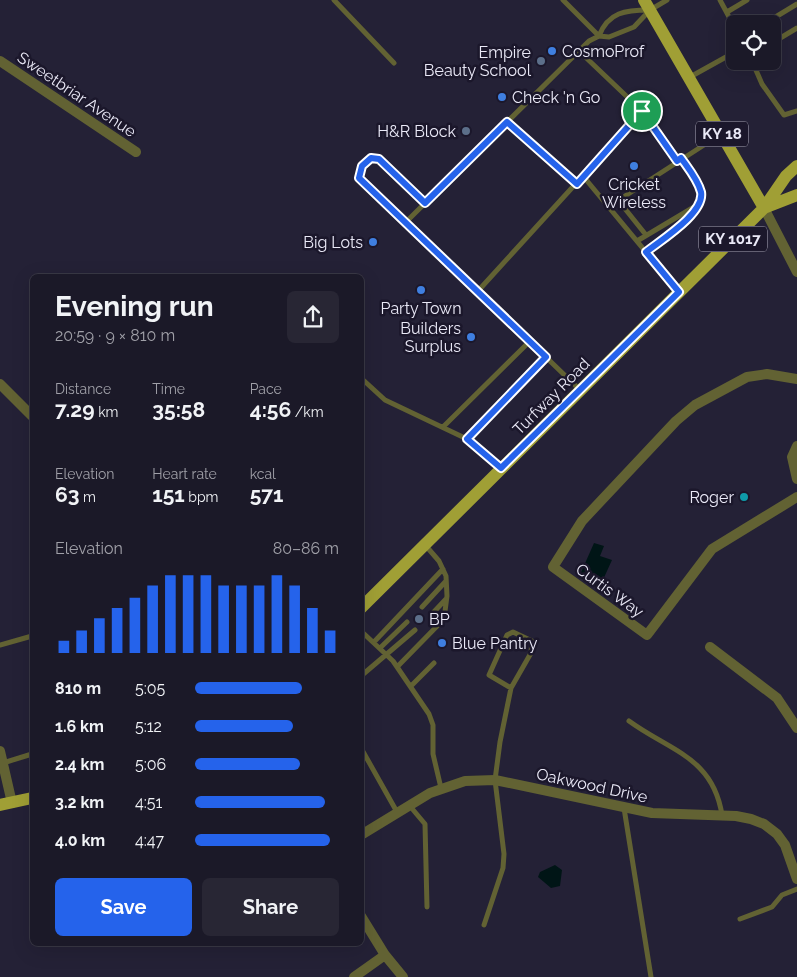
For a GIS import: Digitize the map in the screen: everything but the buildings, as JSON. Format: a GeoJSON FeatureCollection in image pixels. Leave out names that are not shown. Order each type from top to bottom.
{"type":"FeatureCollection","features":[{"type":"Feature","properties":{"kind":"main road","name":"KY 18"},"geometry":{"type":"LineString","coordinates":[[647,5],[764,208]]}},
{"type":"Feature","properties":{"kind":"main road","name":"Turfway Road"},"geometry":{"type":"LineString","coordinates":[[364,605],[764,208],[786,176],[797,166]]}},
{"type":"Feature","properties":{"kind":"main road","name":"Turfway Road"},"geometry":{"type":"LineString","coordinates":[[764,208],[797,195]]}},
{"type":"Feature","properties":{"kind":"main road"},"geometry":{"type":"LineString","coordinates":[[6,804],[30,798]]}},
{"type":"Feature","properties":{"kind":"street","name":"Sweetbriar Avenue"},"geometry":{"type":"LineString","coordinates":[[0,61],[136,152]]}},
{"type":"Feature","properties":{"kind":"street"},"geometry":{"type":"LineString","coordinates":[[764,208],[797,272]]}},
{"type":"Feature","properties":{"kind":"street","name":"Curtis Way"},"geometry":{"type":"LineString","coordinates":[[797,378],[767,374],[748,377],[695,405],[676,421],[582,522],[553,567],[647,635],[712,549],[797,497]]}},
{"type":"Feature","properties":{"kind":"street"},"geometry":{"type":"LineString","coordinates":[[0,384],[30,414]]}},
{"type":"Feature","properties":{"kind":"street"},"geometry":{"type":"LineString","coordinates":[[797,446],[792,457],[797,480]]}},
{"type":"Feature","properties":{"kind":"street"},"geometry":{"type":"LineString","coordinates":[[710,647],[777,698],[797,728]]}},
{"type":"Feature","properties":{"kind":"street"},"geometry":{"type":"LineString","coordinates":[[0,750],[6,804]]}},
{"type":"Feature","properties":{"kind":"street","name":"Oakwood Drive"},"geometry":{"type":"LineString","coordinates":[[364,833],[397,812],[441,788],[465,781],[495,780],[652,813],[722,815],[751,819],[764,824],[777,834],[791,856],[797,879]]}},
{"type":"Feature","properties":{"kind":"street"},"geometry":{"type":"LineString","coordinates":[[364,921],[403,977]]}},
{"type":"Feature","properties":{"kind":"street"},"geometry":{"type":"LineString","coordinates":[[354,977],[386,955]]}},
{"type":"Feature","properties":{"kind":"lane"},"geometry":{"type":"LineString","coordinates":[[334,0],[394,63]]}},
{"type":"Feature","properties":{"kind":"lane"},"geometry":{"type":"LineString","coordinates":[[563,0],[599,36]]}},
{"type":"Feature","properties":{"kind":"lane"},"geometry":{"type":"LineString","coordinates":[[599,36],[603,24],[626,10],[667,0]]}},
{"type":"Feature","properties":{"kind":"lane"},"geometry":{"type":"LineString","coordinates":[[720,0],[728,15]]}},
{"type":"Feature","properties":{"kind":"lane"},"geometry":{"type":"LineString","coordinates":[[726,12],[747,0]]}},
{"type":"Feature","properties":{"kind":"lane"},"geometry":{"type":"LineString","coordinates":[[779,15],[797,4]]}},
{"type":"Feature","properties":{"kind":"lane"},"geometry":{"type":"LineString","coordinates":[[406,222],[579,50],[589,41],[599,36],[608,37],[634,27],[647,5]]}},
{"type":"Feature","properties":{"kind":"lane"},"geometry":{"type":"LineString","coordinates":[[781,37],[797,28]]}},
{"type":"Feature","properties":{"kind":"lane"},"geometry":{"type":"LineString","coordinates":[[579,50],[642,111],[698,184],[701,194],[699,203],[692,215],[646,252]]}},
{"type":"Feature","properties":{"kind":"lane"},"geometry":{"type":"LineString","coordinates":[[689,78],[726,57]]}},
{"type":"Feature","properties":{"kind":"lane"},"geometry":{"type":"LineString","coordinates":[[756,70],[762,84],[784,115],[797,111]]}},
{"type":"Feature","properties":{"kind":"lane"},"geometry":{"type":"LineString","coordinates":[[478,292],[642,111]]}},
{"type":"Feature","properties":{"kind":"lane"},"geometry":{"type":"LineString","coordinates":[[507,122],[577,184]]}},
{"type":"Feature","properties":{"kind":"lane"},"geometry":{"type":"LineString","coordinates":[[608,207],[722,134]]}},
{"type":"Feature","properties":{"kind":"lane"},"geometry":{"type":"LineString","coordinates":[[425,203],[379,159],[371,158],[362,166],[359,178],[580,390]]}},
{"type":"Feature","properties":{"kind":"lane"},"geometry":{"type":"LineString","coordinates":[[583,176],[679,292]]}},
{"type":"Feature","properties":{"kind":"lane"},"geometry":{"type":"LineString","coordinates":[[618,200],[646,235]]}},
{"type":"Feature","properties":{"kind":"lane"},"geometry":{"type":"LineString","coordinates":[[636,241],[699,203]]}},
{"type":"Feature","properties":{"kind":"lane"},"geometry":{"type":"LineString","coordinates":[[443,427],[530,341]]}},
{"type":"Feature","properties":{"kind":"lane"},"geometry":{"type":"LineString","coordinates":[[467,439],[546,357]]}},
{"type":"Feature","properties":{"kind":"lane"},"geometry":{"type":"LineString","coordinates":[[364,381],[385,400],[467,439],[501,468]]}},
{"type":"Feature","properties":{"kind":"lane"},"geometry":{"type":"LineString","coordinates":[[398,667],[444,619],[447,598],[446,581],[439,561],[424,544]]}},
{"type":"Feature","properties":{"kind":"lane"},"geometry":{"type":"LineString","coordinates":[[374,642],[443,570]]}},
{"type":"Feature","properties":{"kind":"lane"},"geometry":{"type":"LineString","coordinates":[[422,607],[446,581]]}},
{"type":"Feature","properties":{"kind":"lane"},"geometry":{"type":"LineString","coordinates":[[431,615],[447,598]]}},
{"type":"Feature","properties":{"kind":"lane"},"geometry":{"type":"LineString","coordinates":[[380,648],[407,622]]}},
{"type":"Feature","properties":{"kind":"lane"},"geometry":{"type":"LineString","coordinates":[[364,674],[416,630]]}},
{"type":"Feature","properties":{"kind":"lane"},"geometry":{"type":"LineString","coordinates":[[484,925],[503,868],[504,854],[495,780],[511,688],[531,654],[532,641],[513,632],[508,635],[489,675],[511,688]]}},
{"type":"Feature","properties":{"kind":"lane"},"geometry":{"type":"LineString","coordinates":[[364,634],[398,667],[429,714],[433,725],[433,754],[441,788]]}},
{"type":"Feature","properties":{"kind":"lane"},"geometry":{"type":"LineString","coordinates":[[0,645],[30,637]]}},
{"type":"Feature","properties":{"kind":"lane"},"geometry":{"type":"LineString","coordinates":[[410,686],[434,663]]}},
{"type":"Feature","properties":{"kind":"lane"},"geometry":{"type":"LineString","coordinates":[[629,722],[674,748],[701,770],[714,784],[722,815]]}},
{"type":"Feature","properties":{"kind":"lane"},"geometry":{"type":"LineString","coordinates":[[364,753],[397,812]]}},
{"type":"Feature","properties":{"kind":"lane"},"geometry":{"type":"LineString","coordinates":[[2,765],[30,755]]}},
{"type":"Feature","properties":{"kind":"lane"},"geometry":{"type":"LineString","coordinates":[[409,805],[425,824],[427,907]]}},
{"type":"Feature","properties":{"kind":"lane"},"geometry":{"type":"LineString","coordinates":[[624,807],[651,977]]}},
{"type":"Feature","properties":{"kind":"lane"},"geometry":{"type":"LineString","coordinates":[[740,919],[772,907],[782,895],[797,889]]}},
{"type":"Feature","properties":{"kind":"shaded area"},"geometry":{"type":"Polygon","coordinates":[[[594,543],[604,546],[600,556],[612,560],[602,582],[595,586],[579,577],[594,543]]]}},
{"type":"Feature","properties":{"kind":"shaded area"},"geometry":{"type":"Polygon","coordinates":[[[555,865],[562,870],[560,886],[551,888],[538,877],[540,872],[555,865]]]}},
{"type":"Feature","properties":{"kind":"place","name":"CosmoProf"},"geometry":{"type":"Point","coordinates":[552,51]}},
{"type":"Feature","properties":{"kind":"place","name":"Empire Beauty School"},"geometry":{"type":"Point","coordinates":[541,61]}},
{"type":"Feature","properties":{"kind":"place","name":"Check 'n Go"},"geometry":{"type":"Point","coordinates":[502,97]}},
{"type":"Feature","properties":{"kind":"place","name":"H&R Block"},"geometry":{"type":"Point","coordinates":[466,131]}},
{"type":"Feature","properties":{"kind":"place","name":"Cricket Wireless"},"geometry":{"type":"Point","coordinates":[634,166]}},
{"type":"Feature","properties":{"kind":"place","name":"Big Lots"},"geometry":{"type":"Point","coordinates":[373,242]}},
{"type":"Feature","properties":{"kind":"place","name":"Party Town"},"geometry":{"type":"Point","coordinates":[421,290]}},
{"type":"Feature","properties":{"kind":"place","name":"Builders Surplus"},"geometry":{"type":"Point","coordinates":[471,337]}},
{"type":"Feature","properties":{"kind":"place","name":"Roger"},"geometry":{"type":"Point","coordinates":[744,497]}},
{"type":"Feature","properties":{"kind":"place","name":"BP"},"geometry":{"type":"Point","coordinates":[419,619]}},
{"type":"Feature","properties":{"kind":"place","name":"Blue Pantry"},"geometry":{"type":"Point","coordinates":[442,643]}},
{"type":"Feature","properties":{"kind":"route"},"geometry":{"type":"LineString","coordinates":[[642,111],[677,161],[681,158],[698,184],[701,194],[699,203],[692,215],[646,252],[679,292],[501,468],[467,439],[546,357],[359,178],[362,166],[371,158],[379,159],[425,203],[507,122],[577,184],[642,111]]}}]}
